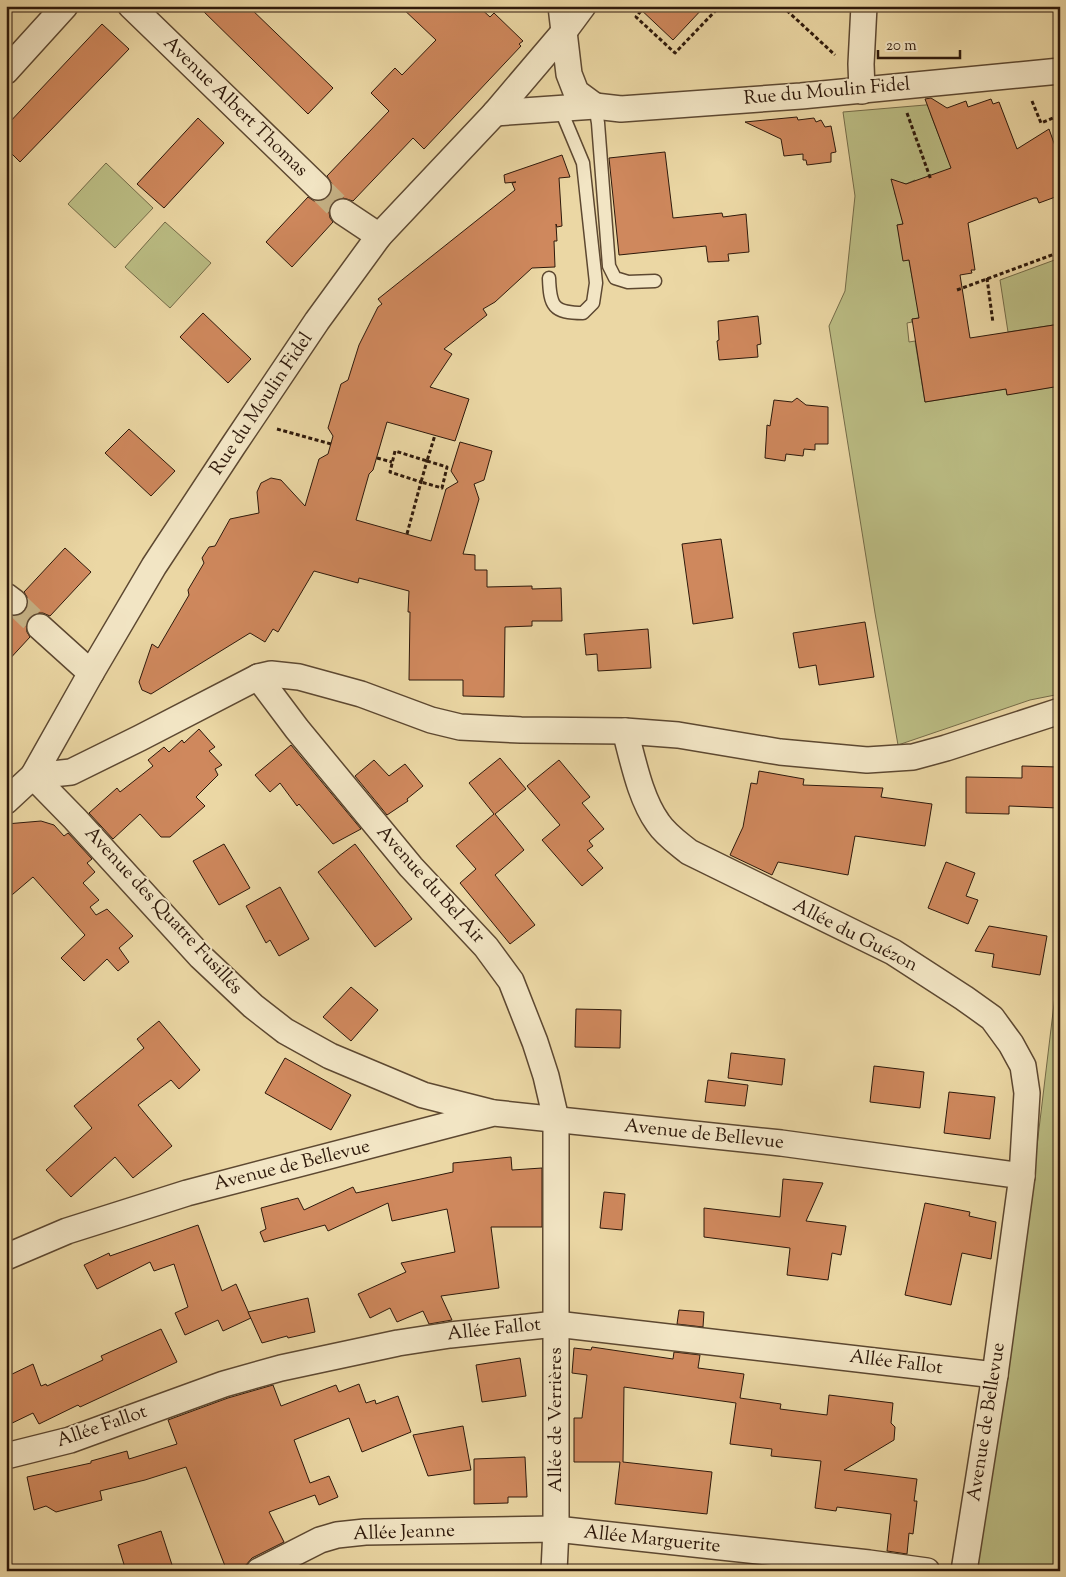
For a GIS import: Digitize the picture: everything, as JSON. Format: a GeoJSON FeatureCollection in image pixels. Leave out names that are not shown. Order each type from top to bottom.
{"type":"FeatureCollection","features":[{"type":"Feature","properties":{"kind":"street"},"geometry":{"type":"LineString","coordinates":[[6,70],[65,6]]}},
{"type":"Feature","properties":{"kind":"street","name":"Avenue Albert Thomas"},"geometry":{"type":"LineString","coordinates":[[131,6],[318,187]]}},
{"type":"Feature","properties":{"kind":"street"},"geometry":{"type":"LineString","coordinates":[[561,6],[569,74],[576,92],[595,106]]}},
{"type":"Feature","properties":{"kind":"street"},"geometry":{"type":"LineString","coordinates":[[495,113],[584,6]]}},
{"type":"Feature","properties":{"kind":"street"},"geometry":{"type":"LineString","coordinates":[[862,91],[861,64],[864,6]]}},
{"type":"Feature","properties":{"kind":"street","name":"Rue du Moulin Fidel"},"geometry":{"type":"LineString","coordinates":[[6,801],[33,776],[154,566],[317,321],[379,236],[495,113],[595,106],[621,109],[862,91],[911,84],[1060,71]]}},
{"type":"Feature","properties":{"kind":"street"},"geometry":{"type":"LineString","coordinates":[[343,212],[379,236]]}},
{"type":"Feature","properties":{"kind":"street"},"geometry":{"type":"LineString","coordinates":[[40,626],[91,673]]}},
{"type":"Feature","properties":{"kind":"street"},"geometry":{"type":"LineString","coordinates":[[33,776],[72,772],[258,676],[271,674],[299,677],[361,694],[431,720],[460,726],[521,730],[625,731],[678,735],[780,752],[867,760],[914,757],[1060,711]]}},
{"type":"Feature","properties":{"kind":"street","name":"Avenue du Bel Air"},"geometry":{"type":"LineString","coordinates":[[258,676],[297,729],[405,860],[486,947],[511,980],[535,1042],[546,1076],[556,1119]]}},
{"type":"Feature","properties":{"kind":"street","name":"Allée du Guézon"},"geometry":{"type":"LineString","coordinates":[[625,731],[642,791],[657,822],[669,836],[689,852],[894,952],[992,1018],[1011,1044],[1023,1066],[1027,1093],[1022,1176]]}},
{"type":"Feature","properties":{"kind":"street","name":"Avenue des Quatre Fusillés"},"geometry":{"type":"LineString","coordinates":[[33,776],[75,819],[201,957],[253,1006],[286,1030],[330,1056],[423,1095],[494,1113]]}},
{"type":"Feature","properties":{"kind":"street","name":"Avenue de Bellevue"},"geometry":{"type":"LineString","coordinates":[[6,1257],[67,1231],[187,1193],[494,1113],[781,1143],[1022,1176],[995,1375],[964,1571]]}},
{"type":"Feature","properties":{"kind":"street","name":"Allée de Verrières"},"geometry":{"type":"LineString","coordinates":[[554,1571],[556,1530],[556,1119]]}},
{"type":"Feature","properties":{"kind":"street","name":"Allée Fallot"},"geometry":{"type":"LineString","coordinates":[[6,1456],[70,1440],[224,1384],[281,1368],[450,1334],[556,1324],[995,1375]]}},
{"type":"Feature","properties":{"kind":"street","name":"Allée Jeanne"},"geometry":{"type":"LineString","coordinates":[[259,1571],[320,1540],[337,1535],[375,1532],[556,1530]]}},
{"type":"Feature","properties":{"kind":"street","name":"Allée Marguerite"},"geometry":{"type":"LineString","coordinates":[[556,1530],[869,1563],[927,1571]]}},
{"type":"Feature","properties":{"kind":"lane"},"geometry":{"type":"LineString","coordinates":[[595,106],[598,123],[608,266],[615,278],[628,282],[655,281]]}},
{"type":"Feature","properties":{"kind":"lane"},"geometry":{"type":"LineString","coordinates":[[548,278],[550,296],[555,307],[567,313],[583,313],[593,303],[596,283],[583,163],[560,108]]}},
{"type":"Feature","properties":{"kind":"path"},"geometry":{"type":"LineString","coordinates":[[645,6],[636,17],[675,53],[720,6]]}},
{"type":"Feature","properties":{"kind":"path"},"geometry":{"type":"LineString","coordinates":[[782,6],[838,58]]}},
{"type":"Feature","properties":{"kind":"path"},"geometry":{"type":"LineString","coordinates":[[1029,94],[1041,123],[1058,116],[1060,120]]}},
{"type":"Feature","properties":{"kind":"path"},"geometry":{"type":"LineString","coordinates":[[906,109],[931,180]]}},
{"type":"Feature","properties":{"kind":"path"},"geometry":{"type":"LineString","coordinates":[[957,290],[1060,252]]}},
{"type":"Feature","properties":{"kind":"path"},"geometry":{"type":"LineString","coordinates":[[987,278],[993,323]]}},
{"type":"Feature","properties":{"kind":"path"},"geometry":{"type":"LineString","coordinates":[[276,428],[331,444]]}},
{"type":"Feature","properties":{"kind":"path"},"geometry":{"type":"LineString","coordinates":[[407,534],[435,435]]}},
{"type":"Feature","properties":{"kind":"path"},"geometry":{"type":"LineString","coordinates":[[395,451],[447,467],[442,488],[390,472],[392,462],[395,451]]}},
{"type":"Feature","properties":{"kind":"path"},"geometry":{"type":"LineString","coordinates":[[377,458],[392,462]]}},
{"type":"Feature","properties":{"kind":"green space"},"geometry":{"type":"Polygon","coordinates":[[[937,104],[930,111],[931,115],[949,162],[961,173],[917,185],[915,180],[906,184],[902,183],[895,188],[896,196],[899,199],[903,224],[897,225],[909,260],[913,282],[932,316],[912,319],[912,322],[907,323],[909,342],[915,341],[925,402],[1006,389],[1007,394],[1060,386],[1060,694],[1030,700],[898,745],[829,326],[845,291],[855,196],[843,112],[937,104]]]}},
{"type":"Feature","properties":{"kind":"green space"},"geometry":{"type":"Polygon","coordinates":[[[106,163],[153,208],[115,248],[68,204],[106,163]]]}},
{"type":"Feature","properties":{"kind":"green space"},"geometry":{"type":"Polygon","coordinates":[[[165,222],[211,263],[170,308],[125,267],[165,222]]]}},
{"type":"Feature","properties":{"kind":"green space"},"geometry":{"type":"Polygon","coordinates":[[[1060,258],[1060,324],[1008,332],[1000,280],[1060,258]]]}},
{"type":"Feature","properties":{"kind":"green space"},"geometry":{"type":"Polygon","coordinates":[[[1060,954],[1060,1571],[977,1571],[1033,1179],[1060,954]]]}},
{"type":"Feature","properties":{"kind":"building"},"geometry":{"type":"Polygon","coordinates":[[[198,6],[248,6],[333,88],[308,114],[198,6]]]}},
{"type":"Feature","properties":{"kind":"building"},"geometry":{"type":"Polygon","coordinates":[[[400,6],[478,6],[490,17],[494,13],[523,41],[519,44],[521,46],[424,149],[413,138],[353,201],[343,198],[336,199],[331,204],[329,212],[333,222],[292,267],[266,242],[308,197],[314,201],[321,201],[329,197],[332,184],[327,176],[389,111],[371,93],[395,68],[402,75],[436,40],[400,6]]]}},
{"type":"Feature","properties":{"kind":"building"},"geometry":{"type":"Polygon","coordinates":[[[637,6],[705,6],[673,40],[637,6]]]}},
{"type":"Feature","properties":{"kind":"building"},"geometry":{"type":"Polygon","coordinates":[[[102,24],[129,49],[20,162],[6,148],[6,126],[102,24]]]}},
{"type":"Feature","properties":{"kind":"building"},"geometry":{"type":"Polygon","coordinates":[[[931,98],[947,108],[966,101],[968,107],[991,99],[993,104],[999,102],[1017,149],[1049,129],[1060,160],[1060,189],[1057,191],[1058,196],[1039,203],[1037,198],[1034,198],[968,223],[975,270],[971,270],[972,273],[960,275],[970,338],[1060,324],[1060,386],[1007,395],[1006,389],[925,402],[912,319],[919,318],[909,260],[903,261],[897,225],[903,224],[891,179],[906,184],[951,168],[925,99],[931,98]]]}},
{"type":"Feature","properties":{"kind":"building"},"geometry":{"type":"Polygon","coordinates":[[[797,117],[798,120],[814,118],[816,122],[821,120],[825,127],[831,126],[836,152],[831,153],[831,162],[807,165],[806,160],[803,160],[803,154],[784,156],[781,139],[745,122],[797,117]]]}},
{"type":"Feature","properties":{"kind":"building"},"geometry":{"type":"Polygon","coordinates":[[[198,118],[224,143],[164,208],[137,184],[198,118]]]}},
{"type":"Feature","properties":{"kind":"building"},"geometry":{"type":"Polygon","coordinates":[[[665,152],[673,218],[722,213],[723,217],[746,214],[749,252],[728,254],[729,261],[708,262],[706,246],[619,255],[609,158],[665,152]]]}},
{"type":"Feature","properties":{"kind":"building"},"geometry":{"type":"Polygon","coordinates":[[[562,155],[570,177],[559,178],[562,226],[557,227],[556,224],[557,241],[554,241],[555,267],[532,268],[495,302],[483,309],[487,315],[444,349],[452,354],[430,387],[469,399],[455,441],[387,422],[356,520],[431,541],[446,489],[458,482],[451,471],[460,442],[492,451],[484,480],[474,484],[479,499],[463,554],[475,555],[475,570],[487,570],[487,587],[532,586],[532,589],[561,588],[562,621],[532,621],[532,626],[505,627],[504,697],[463,696],[463,680],[409,680],[409,591],[359,578],[358,583],[314,571],[278,632],[273,629],[265,642],[250,633],[151,694],[142,690],[139,682],[152,644],[158,648],[189,595],[188,590],[204,563],[202,558],[209,547],[215,546],[230,519],[259,513],[257,492],[261,483],[271,478],[281,480],[305,506],[319,459],[328,454],[333,436],[328,428],[341,384],[348,380],[359,345],[378,307],[382,304],[378,299],[515,190],[512,183],[516,182],[505,183],[504,175],[562,155]]]}},
{"type":"Feature","properties":{"kind":"building"},"geometry":{"type":"Polygon","coordinates":[[[203,313],[251,359],[228,383],[180,337],[203,313]]]}},
{"type":"Feature","properties":{"kind":"building"},"geometry":{"type":"Polygon","coordinates":[[[758,316],[761,344],[757,345],[758,357],[719,360],[717,341],[719,340],[718,321],[758,316]]]}},
{"type":"Feature","properties":{"kind":"building"},"geometry":{"type":"Polygon","coordinates":[[[797,398],[806,405],[828,407],[828,444],[815,444],[815,450],[804,449],[803,456],[786,454],[785,461],[765,458],[767,425],[770,426],[774,400],[792,402],[797,398]]]}},
{"type":"Feature","properties":{"kind":"building"},"geometry":{"type":"Polygon","coordinates":[[[129,429],[175,471],[151,496],[105,453],[129,429]]]}},
{"type":"Feature","properties":{"kind":"building"},"geometry":{"type":"Polygon","coordinates":[[[721,539],[733,618],[693,624],[682,544],[721,539]]]}},
{"type":"Feature","properties":{"kind":"building"},"geometry":{"type":"Polygon","coordinates":[[[65,548],[91,572],[50,616],[36,613],[30,617],[26,624],[30,637],[6,663],[6,614],[13,616],[25,611],[28,603],[24,592],[65,548]]]}},
{"type":"Feature","properties":{"kind":"building"},"geometry":{"type":"Polygon","coordinates":[[[865,622],[874,677],[819,685],[816,665],[799,668],[793,633],[865,622]]]}},
{"type":"Feature","properties":{"kind":"building"},"geometry":{"type":"Polygon","coordinates":[[[648,629],[651,668],[598,671],[597,654],[586,655],[584,634],[648,629]]]}},
{"type":"Feature","properties":{"kind":"building"},"geometry":{"type":"Polygon","coordinates":[[[199,729],[215,747],[209,751],[222,765],[215,769],[218,775],[196,797],[205,806],[170,837],[161,837],[140,814],[113,839],[89,813],[117,788],[120,792],[153,766],[148,760],[164,747],[169,752],[182,740],[184,743],[199,729]]]}},
{"type":"Feature","properties":{"kind":"building"},"geometry":{"type":"Polygon","coordinates":[[[291,745],[361,829],[333,844],[299,804],[297,806],[280,783],[270,792],[255,775],[291,745]]]}},
{"type":"Feature","properties":{"kind":"building"},"geometry":{"type":"Polygon","coordinates":[[[500,758],[526,789],[495,814],[524,850],[495,875],[535,925],[510,944],[460,883],[476,869],[456,846],[494,814],[469,783],[500,758]]]}},
{"type":"Feature","properties":{"kind":"building"},"geometry":{"type":"Polygon","coordinates":[[[374,760],[389,776],[405,764],[423,786],[407,799],[408,801],[387,815],[355,776],[374,760]]]}},
{"type":"Feature","properties":{"kind":"building"},"geometry":{"type":"Polygon","coordinates":[[[559,760],[590,797],[582,803],[604,829],[589,841],[593,846],[587,850],[603,868],[582,886],[542,840],[560,825],[527,786],[559,760]]]}},
{"type":"Feature","properties":{"kind":"building"},"geometry":{"type":"Polygon","coordinates":[[[1022,766],[1058,767],[1058,808],[1009,806],[1009,814],[966,813],[966,777],[1022,778],[1022,766]]]}},
{"type":"Feature","properties":{"kind":"building"},"geometry":{"type":"Polygon","coordinates":[[[759,771],[804,779],[803,785],[883,788],[881,797],[932,804],[925,846],[855,836],[848,875],[778,862],[772,875],[730,855],[743,827],[751,783],[757,784],[759,771]]]}},
{"type":"Feature","properties":{"kind":"building"},"geometry":{"type":"Polygon","coordinates":[[[41,821],[54,825],[64,836],[68,833],[92,859],[87,863],[95,872],[83,883],[99,900],[90,907],[96,915],[107,909],[133,936],[119,948],[129,962],[118,971],[107,959],[84,981],[61,958],[85,935],[33,877],[6,900],[6,824],[41,821]]]}},
{"type":"Feature","properties":{"kind":"building"},"geometry":{"type":"Polygon","coordinates":[[[224,844],[250,888],[219,905],[193,861],[224,844]]]}},
{"type":"Feature","properties":{"kind":"building"},"geometry":{"type":"Polygon","coordinates":[[[355,844],[412,919],[375,947],[318,872],[355,844]]]}},
{"type":"Feature","properties":{"kind":"building"},"geometry":{"type":"Polygon","coordinates":[[[946,862],[975,873],[966,896],[978,900],[968,924],[928,908],[946,862]]]}},
{"type":"Feature","properties":{"kind":"building"},"geometry":{"type":"Polygon","coordinates":[[[280,887],[309,939],[279,956],[270,940],[266,943],[246,906],[280,887]]]}},
{"type":"Feature","properties":{"kind":"building"},"geometry":{"type":"Polygon","coordinates":[[[989,926],[1047,936],[1040,975],[992,967],[994,954],[975,951],[989,926]]]}},
{"type":"Feature","properties":{"kind":"building"},"geometry":{"type":"Polygon","coordinates":[[[351,987],[378,1010],[351,1041],[323,1017],[351,987]]]}},
{"type":"Feature","properties":{"kind":"building"},"geometry":{"type":"Polygon","coordinates":[[[576,1009],[621,1010],[620,1048],[575,1047],[576,1009]]]}},
{"type":"Feature","properties":{"kind":"building"},"geometry":{"type":"Polygon","coordinates":[[[159,1021],[200,1070],[179,1089],[171,1080],[138,1105],[172,1146],[133,1178],[115,1157],[71,1197],[46,1170],[92,1128],[74,1106],[144,1048],[137,1039],[159,1021]]]}},
{"type":"Feature","properties":{"kind":"building"},"geometry":{"type":"Polygon","coordinates":[[[731,1053],[785,1059],[782,1085],[728,1078],[731,1053]]]}},
{"type":"Feature","properties":{"kind":"building"},"geometry":{"type":"Polygon","coordinates":[[[285,1058],[351,1095],[331,1130],[265,1093],[285,1058]]]}},
{"type":"Feature","properties":{"kind":"building"},"geometry":{"type":"Polygon","coordinates":[[[874,1066],[924,1072],[920,1108],[870,1102],[874,1066]]]}},
{"type":"Feature","properties":{"kind":"building"},"geometry":{"type":"Polygon","coordinates":[[[708,1080],[748,1085],[745,1106],[705,1102],[708,1080]]]}},
{"type":"Feature","properties":{"kind":"building"},"geometry":{"type":"Polygon","coordinates":[[[949,1092],[995,1097],[990,1139],[944,1133],[949,1092]]]}},
{"type":"Feature","properties":{"kind":"building"},"geometry":{"type":"Polygon","coordinates":[[[511,1157],[512,1170],[542,1168],[542,1227],[491,1227],[499,1288],[441,1296],[452,1320],[429,1324],[423,1311],[397,1322],[390,1308],[370,1318],[358,1294],[406,1272],[401,1263],[455,1252],[447,1209],[392,1221],[388,1203],[328,1231],[325,1225],[264,1242],[260,1232],[266,1229],[261,1208],[298,1198],[304,1210],[353,1187],[356,1193],[453,1172],[453,1163],[511,1157]]]}},
{"type":"Feature","properties":{"kind":"building"},"geometry":{"type":"Polygon","coordinates":[[[783,1179],[823,1183],[806,1221],[846,1226],[841,1255],[832,1253],[828,1280],[787,1275],[790,1248],[704,1237],[704,1208],[780,1217],[783,1179]]]}},
{"type":"Feature","properties":{"kind":"building"},"geometry":{"type":"Polygon","coordinates":[[[604,1192],[625,1194],[622,1230],[600,1228],[604,1192]]]}},
{"type":"Feature","properties":{"kind":"building"},"geometry":{"type":"Polygon","coordinates":[[[925,1203],[970,1212],[969,1216],[996,1222],[991,1259],[962,1253],[951,1305],[905,1295],[925,1203]]]}},
{"type":"Feature","properties":{"kind":"building"},"geometry":{"type":"Polygon","coordinates":[[[198,1225],[222,1291],[236,1284],[251,1318],[223,1331],[218,1320],[185,1335],[175,1313],[188,1307],[174,1264],[154,1271],[150,1262],[97,1289],[84,1265],[109,1253],[110,1256],[198,1225]]]}},
{"type":"Feature","properties":{"kind":"building"},"geometry":{"type":"Polygon","coordinates":[[[308,1298],[315,1332],[288,1338],[287,1336],[262,1343],[248,1312],[308,1298]]]}},
{"type":"Feature","properties":{"kind":"building"},"geometry":{"type":"Polygon","coordinates":[[[679,1310],[704,1312],[703,1327],[677,1324],[679,1310]]]}},
{"type":"Feature","properties":{"kind":"building"},"geometry":{"type":"Polygon","coordinates":[[[161,1329],[177,1362],[39,1424],[33,1413],[6,1426],[6,1377],[33,1364],[41,1386],[46,1384],[47,1386],[103,1360],[101,1356],[161,1329]]]}},
{"type":"Feature","properties":{"kind":"building"},"geometry":{"type":"Polygon","coordinates":[[[592,1347],[673,1359],[674,1352],[700,1355],[698,1368],[744,1374],[740,1398],[781,1404],[780,1409],[827,1415],[829,1395],[893,1403],[891,1423],[895,1427],[894,1440],[844,1470],[917,1479],[914,1501],[917,1501],[913,1534],[909,1533],[907,1554],[887,1551],[891,1514],[837,1507],[836,1511],[815,1508],[821,1461],[771,1456],[772,1449],[730,1444],[736,1403],[624,1387],[623,1462],[712,1472],[707,1514],[615,1504],[620,1462],[574,1462],[574,1418],[582,1418],[587,1375],[572,1373],[574,1348],[591,1350],[592,1347]]]}},
{"type":"Feature","properties":{"kind":"building"},"geometry":{"type":"Polygon","coordinates":[[[520,1358],[526,1396],[482,1402],[476,1365],[520,1358]]]}},
{"type":"Feature","properties":{"kind":"building"},"geometry":{"type":"Polygon","coordinates":[[[359,1384],[366,1403],[375,1400],[376,1404],[398,1396],[411,1432],[362,1452],[349,1418],[294,1440],[310,1483],[329,1476],[338,1497],[319,1505],[315,1495],[269,1512],[284,1542],[252,1558],[246,1565],[234,1571],[227,1571],[186,1467],[145,1480],[100,1491],[102,1500],[56,1512],[46,1506],[34,1510],[27,1477],[91,1463],[91,1461],[127,1451],[129,1459],[177,1444],[168,1420],[228,1398],[273,1385],[281,1406],[336,1385],[339,1392],[359,1384]]]}},
{"type":"Feature","properties":{"kind":"building"},"geometry":{"type":"Polygon","coordinates":[[[463,1426],[471,1470],[428,1476],[413,1435],[463,1426]]]}},
{"type":"Feature","properties":{"kind":"building"},"geometry":{"type":"Polygon","coordinates":[[[525,1457],[527,1497],[508,1497],[508,1503],[474,1504],[474,1459],[525,1457]]]}},
{"type":"Feature","properties":{"kind":"building"},"geometry":{"type":"Polygon","coordinates":[[[161,1531],[174,1571],[126,1571],[118,1545],[161,1531]]]}},
{"type":"Feature","properties":{"kind":"tunnel"},"geometry":{"type":"LineString","coordinates":[[318,187],[343,212]]}},
{"type":"Feature","properties":{"kind":"tunnel"},"geometry":{"type":"LineString","coordinates":[[14,602],[40,627]]}}]}
